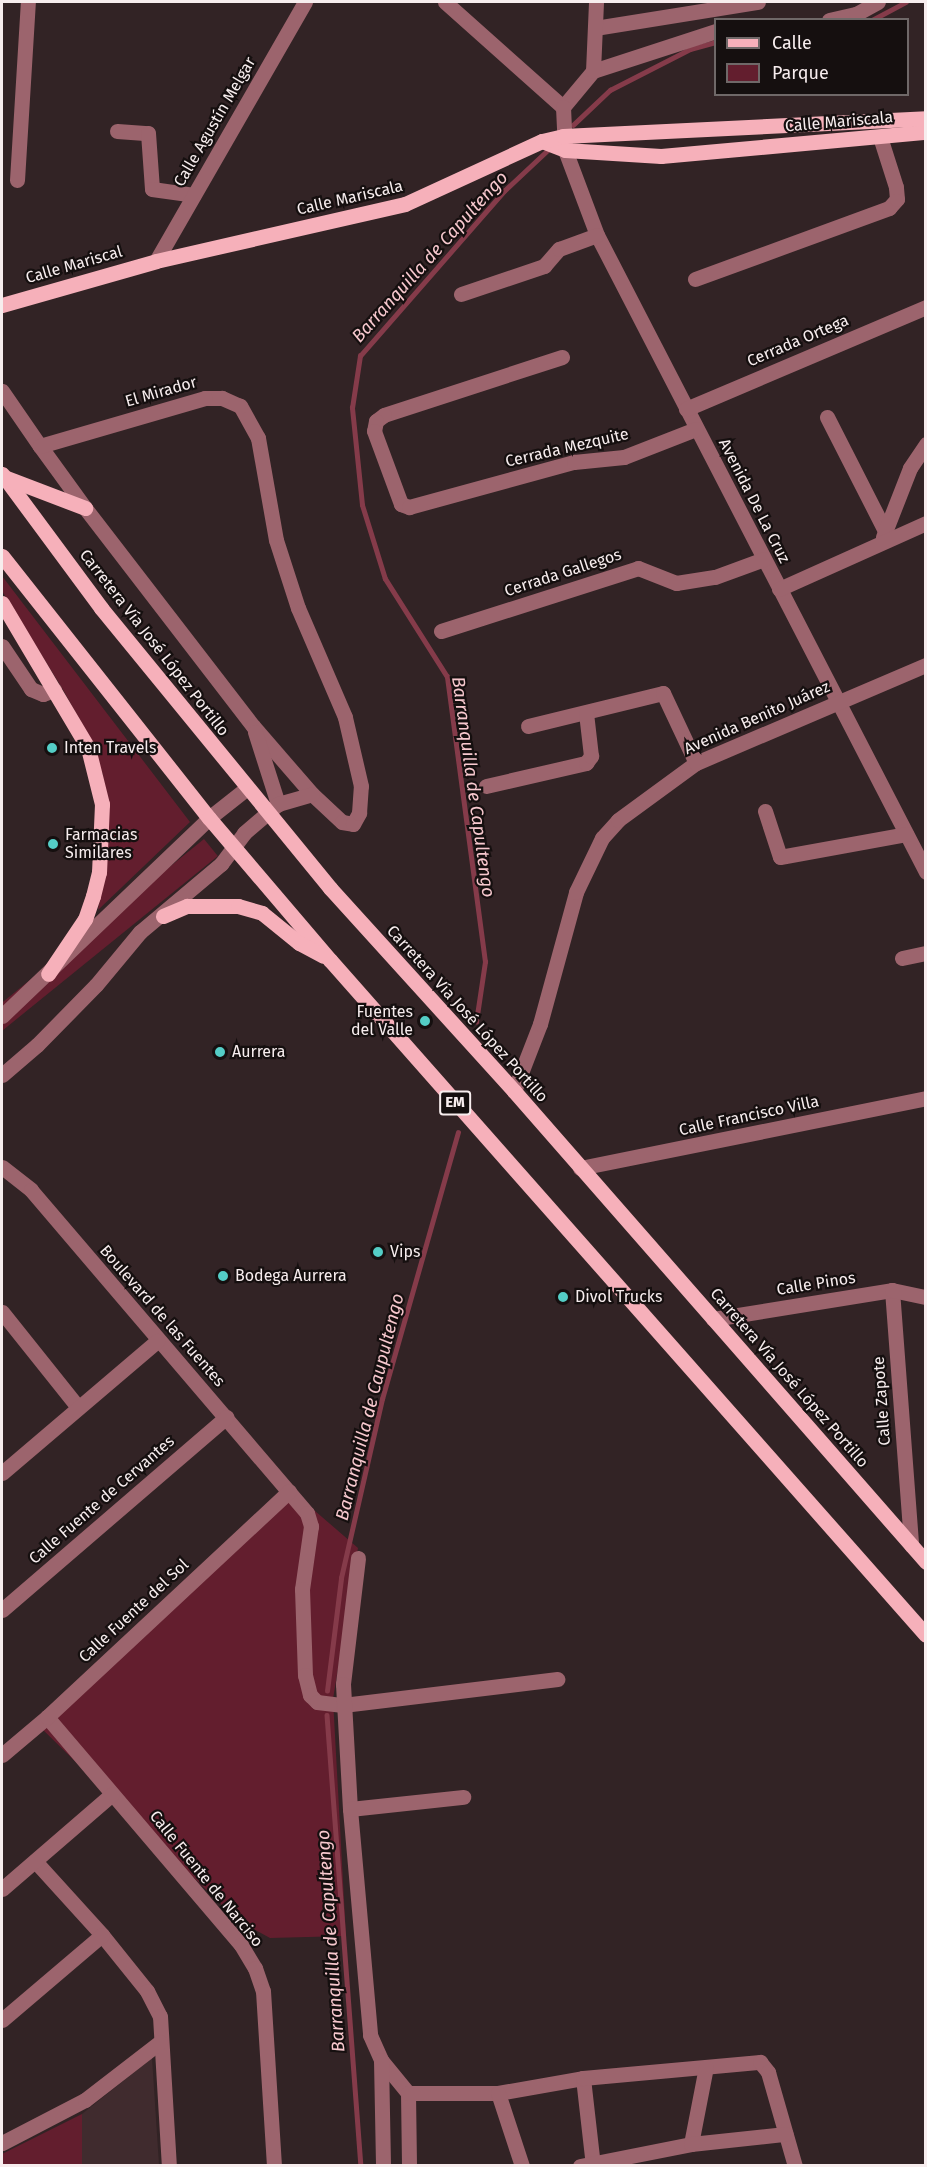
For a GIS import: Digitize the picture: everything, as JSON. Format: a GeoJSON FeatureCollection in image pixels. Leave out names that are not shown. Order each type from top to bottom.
{"type":"FeatureCollection","features":[{"type":"Feature","properties":{"kind":"main road","name":"Calle Mariscala"},"geometry":{"type":"LineString","coordinates":[[564,142],[926,118]]}},
{"type":"Feature","properties":{"kind":"main road","name":"Calle Mariscala"},"geometry":{"type":"LineString","coordinates":[[156,261],[405,204],[435,193],[542,141],[661,156],[926,132]]}},
{"type":"Feature","properties":{"kind":"main road","name":"Calle Mariscal"},"geometry":{"type":"LineString","coordinates":[[2,305],[156,261]]}},
{"type":"Feature","properties":{"kind":"main road"},"geometry":{"type":"LineString","coordinates":[[3,475],[86,508]]}},
{"type":"Feature","properties":{"kind":"main road","name":"Carretera Vía José López Portillo"},"geometry":{"type":"LineString","coordinates":[[3,475],[101,608],[247,789],[272,809],[580,1168],[926,1562]]}},
{"type":"Feature","properties":{"kind":"main road","name":"EM"},"geometry":{"type":"LineString","coordinates":[[2,556],[210,818],[330,960],[926,1635]]}},
{"type":"Feature","properties":{"kind":"main road"},"geometry":{"type":"LineString","coordinates":[[2,603],[88,748],[102,804],[103,833],[99,872],[85,919],[48,974]]}},
{"type":"Feature","properties":{"kind":"main road"},"geometry":{"type":"LineString","coordinates":[[163,916],[187,906],[212,904],[262,912],[299,943],[330,960]]}},
{"type":"Feature","properties":{"kind":"street"},"geometry":{"type":"LineString","coordinates":[[17,180],[28,2]]}},
{"type":"Feature","properties":{"kind":"street","name":"Calle Agustín Melgar"},"geometry":{"type":"LineString","coordinates":[[156,261],[305,2]]}},
{"type":"Feature","properties":{"kind":"street"},"geometry":{"type":"LineString","coordinates":[[445,2],[564,107]]}},
{"type":"Feature","properties":{"kind":"street"},"geometry":{"type":"LineString","coordinates":[[593,71],[596,2]]}},
{"type":"Feature","properties":{"kind":"street"},"geometry":{"type":"LineString","coordinates":[[595,28],[758,2]]}},
{"type":"Feature","properties":{"kind":"street"},"geometry":{"type":"LineString","coordinates":[[838,18],[856,14],[878,2]]}},
{"type":"Feature","properties":{"kind":"street"},"geometry":{"type":"LineString","coordinates":[[564,142],[564,107],[593,71],[714,32]]}},
{"type":"Feature","properties":{"kind":"street"},"geometry":{"type":"LineString","coordinates":[[117,131],[148,134],[152,189],[194,195]]}},
{"type":"Feature","properties":{"kind":"street"},"geometry":{"type":"LineString","coordinates":[[695,279],[889,208],[897,199],[896,187],[880,137]]}},
{"type":"Feature","properties":{"kind":"street","name":"Avenida De La Cruz"},"geometry":{"type":"LineString","coordinates":[[564,142],[597,235],[926,872]]}},
{"type":"Feature","properties":{"kind":"street"},"geometry":{"type":"LineString","coordinates":[[460,294],[544,266],[559,249],[597,235]]}},
{"type":"Feature","properties":{"kind":"street","name":"Cerrada Ortega"},"geometry":{"type":"LineString","coordinates":[[686,409],[926,307]]}},
{"type":"Feature","properties":{"kind":"street","name":"Cerrada Mezquite"},"geometry":{"type":"LineString","coordinates":[[562,357],[376,421],[374,431],[396,498],[410,507],[573,462],[624,457],[696,429]]}},
{"type":"Feature","properties":{"kind":"street"},"geometry":{"type":"LineString","coordinates":[[2,391],[40,446]]}},
{"type":"Feature","properties":{"kind":"street","name":"El Mirador"},"geometry":{"type":"LineString","coordinates":[[204,398],[222,398],[240,406],[258,438],[276,540],[298,608],[345,717],[361,786],[359,813],[353,824],[342,822],[312,794],[254,726],[86,508],[40,446],[204,398]]}},
{"type":"Feature","properties":{"kind":"street"},"geometry":{"type":"LineString","coordinates":[[827,417],[883,536]]}},
{"type":"Feature","properties":{"kind":"street"},"geometry":{"type":"LineString","coordinates":[[883,536],[910,468],[926,444]]}},
{"type":"Feature","properties":{"kind":"street"},"geometry":{"type":"LineString","coordinates":[[779,589],[883,536],[926,524]]}},
{"type":"Feature","properties":{"kind":"street","name":"Cerrada Gallegos"},"geometry":{"type":"LineString","coordinates":[[441,631],[638,568],[676,583],[715,577],[764,559]]}},
{"type":"Feature","properties":{"kind":"street"},"geometry":{"type":"LineString","coordinates":[[2,646],[31,689],[43,693],[54,690]]}},
{"type":"Feature","properties":{"kind":"street","name":"Avenida Benito Juárez"},"geometry":{"type":"LineString","coordinates":[[514,1091],[540,1024],[576,892],[602,838],[618,820],[696,763],[926,665]]}},
{"type":"Feature","properties":{"kind":"street"},"geometry":{"type":"LineString","coordinates":[[528,726],[663,693],[696,763]]}},
{"type":"Feature","properties":{"kind":"street"},"geometry":{"type":"LineString","coordinates":[[486,786],[589,761],[586,713]]}},
{"type":"Feature","properties":{"kind":"street"},"geometry":{"type":"LineString","coordinates":[[254,726],[272,809]]}},
{"type":"Feature","properties":{"kind":"street"},"geometry":{"type":"LineString","coordinates":[[2,1016],[210,818],[247,789]]}},
{"type":"Feature","properties":{"kind":"street"},"geometry":{"type":"LineString","coordinates":[[2,1075],[37,1045],[96,985],[140,932],[163,916],[221,864],[232,844],[272,809],[312,794]]}},
{"type":"Feature","properties":{"kind":"street"},"geometry":{"type":"LineString","coordinates":[[765,811],[780,857],[906,834]]}},
{"type":"Feature","properties":{"kind":"street"},"geometry":{"type":"LineString","coordinates":[[902,958],[926,953]]}},
{"type":"Feature","properties":{"kind":"street","name":"Calle Francisco Villa"},"geometry":{"type":"LineString","coordinates":[[580,1168],[926,1098]]}},
{"type":"Feature","properties":{"kind":"street","name":"Boulevard de las Fuentes"},"geometry":{"type":"LineString","coordinates":[[3,1164],[31,1190],[157,1341],[226,1417],[310,1518],[302,1589],[305,1675],[310,1695],[317,1702],[343,1705],[557,1679]]}},
{"type":"Feature","properties":{"kind":"street","name":"Calle Pinos"},"geometry":{"type":"LineString","coordinates":[[712,1319],[892,1290],[926,1297]]}},
{"type":"Feature","properties":{"kind":"street","name":"Calle Zapote"},"geometry":{"type":"LineString","coordinates":[[892,1290],[911,1545]]}},
{"type":"Feature","properties":{"kind":"street"},"geometry":{"type":"LineString","coordinates":[[2,1312],[77,1406]]}},
{"type":"Feature","properties":{"kind":"street"},"geometry":{"type":"LineString","coordinates":[[2,1473],[77,1406],[157,1341]]}},
{"type":"Feature","properties":{"kind":"street","name":"Calle Fuente de Cervantes"},"geometry":{"type":"LineString","coordinates":[[2,1610],[226,1417]]}},
{"type":"Feature","properties":{"kind":"street","name":"Calle Fuente del Sol"},"geometry":{"type":"LineString","coordinates":[[2,1755],[47,1717],[288,1491]]}},
{"type":"Feature","properties":{"kind":"street"},"geometry":{"type":"LineString","coordinates":[[358,1558],[343,1705],[350,1809],[370,2035],[381,2060],[408,2093],[409,2166]]}},
{"type":"Feature","properties":{"kind":"street","name":"Calle Fuente de Narciso"},"geometry":{"type":"LineString","coordinates":[[47,1717],[241,1945],[255,1968],[263,1991],[274,2166]]}},
{"type":"Feature","properties":{"kind":"street"},"geometry":{"type":"LineString","coordinates":[[2,1888],[112,1794]]}},
{"type":"Feature","properties":{"kind":"street"},"geometry":{"type":"LineString","coordinates":[[350,1809],[463,1797]]}},
{"type":"Feature","properties":{"kind":"street"},"geometry":{"type":"LineString","coordinates":[[35,1861],[102,1935],[147,1991],[160,2016],[169,2166]]}},
{"type":"Feature","properties":{"kind":"street"},"geometry":{"type":"LineString","coordinates":[[2,2020],[102,1935]]}},
{"type":"Feature","properties":{"kind":"street"},"geometry":{"type":"LineString","coordinates":[[2,2143],[85,2100],[160,2042]]}},
{"type":"Feature","properties":{"kind":"street"},"geometry":{"type":"LineString","coordinates":[[381,2060],[383,2166]]}},
{"type":"Feature","properties":{"kind":"street"},"geometry":{"type":"LineString","coordinates":[[408,2093],[498,2093],[583,2078],[760,2062],[768,2072],[795,2166]]}},
{"type":"Feature","properties":{"kind":"street"},"geometry":{"type":"LineString","coordinates":[[691,2144],[706,2067]]}},
{"type":"Feature","properties":{"kind":"street"},"geometry":{"type":"LineString","coordinates":[[583,2078],[589,2164],[691,2144],[785,2134]]}},
{"type":"Feature","properties":{"kind":"street"},"geometry":{"type":"LineString","coordinates":[[498,2093],[522,2166]]}},
{"type":"Feature","properties":{"kind":"shaded area"},"geometry":{"type":"Polygon","coordinates":[[[152,2058],[159,2165],[82,2166],[82,2114],[152,2058]]]}},
{"type":"Feature","properties":{"kind":"green space"},"geometry":{"type":"Polygon","coordinates":[[[2,576],[190,822],[98,910],[103,875],[103,775],[86,731],[2,591],[2,576]]]}},
{"type":"Feature","properties":{"kind":"green space"},"geometry":{"type":"Polygon","coordinates":[[[204,839],[218,856],[3,1030],[2,1003],[204,839]]]}},
{"type":"Feature","properties":{"kind":"green space"},"geometry":{"type":"Polygon","coordinates":[[[293,1492],[358,1548],[333,1699],[346,1936],[270,1938],[237,1920],[37,1724],[293,1492]]]}},
{"type":"Feature","properties":{"kind":"green space"},"geometry":{"type":"Polygon","coordinates":[[[82,2114],[82,2165],[2,2165],[2,2154],[82,2114]]]}},
{"type":"Feature","properties":{"kind":"waterway","name":"Barranquilla de Capultengo"},"geometry":{"type":"LineString","coordinates":[[876,18],[906,2]]}},
{"type":"Feature","properties":{"kind":"waterway","name":"Barranquilla de Capultengo"},"geometry":{"type":"LineString","coordinates":[[573,125],[610,90],[690,49],[714,43]]}},
{"type":"Feature","properties":{"kind":"waterway","name":"Barranquilla de Capultengo"},"geometry":{"type":"LineString","coordinates":[[476,1022],[485,962],[447,677],[385,579],[362,505],[352,408],[360,356],[504,191],[550,148]]}},
{"type":"Feature","properties":{"kind":"waterway","name":"Barranquilla de Caupultengo"},"geometry":{"type":"LineString","coordinates":[[327,1691],[341,1578],[382,1399],[458,1133]]}},
{"type":"Feature","properties":{"kind":"waterway","name":"Barranquilla de Capultengo"},"geometry":{"type":"LineString","coordinates":[[327,1715],[361,2166]]}},
{"type":"Feature","properties":{"kind":"place","name":"Inten Travels"},"geometry":{"type":"Point","coordinates":[52,748]}},
{"type":"Feature","properties":{"kind":"place","name":"Farmacias Similares"},"geometry":{"type":"Point","coordinates":[53,844]}},
{"type":"Feature","properties":{"kind":"place","name":"Fuentes del Valle"},"geometry":{"type":"Point","coordinates":[425,1021]}},
{"type":"Feature","properties":{"kind":"place","name":"Aurrera"},"geometry":{"type":"Point","coordinates":[220,1052]}},
{"type":"Feature","properties":{"kind":"place","name":"Vips"},"geometry":{"type":"Point","coordinates":[378,1252]}},
{"type":"Feature","properties":{"kind":"place","name":"Bodega Aurrera"},"geometry":{"type":"Point","coordinates":[223,1276]}},
{"type":"Feature","properties":{"kind":"place","name":"Divol Trucks"},"geometry":{"type":"Point","coordinates":[563,1297]}}]}
